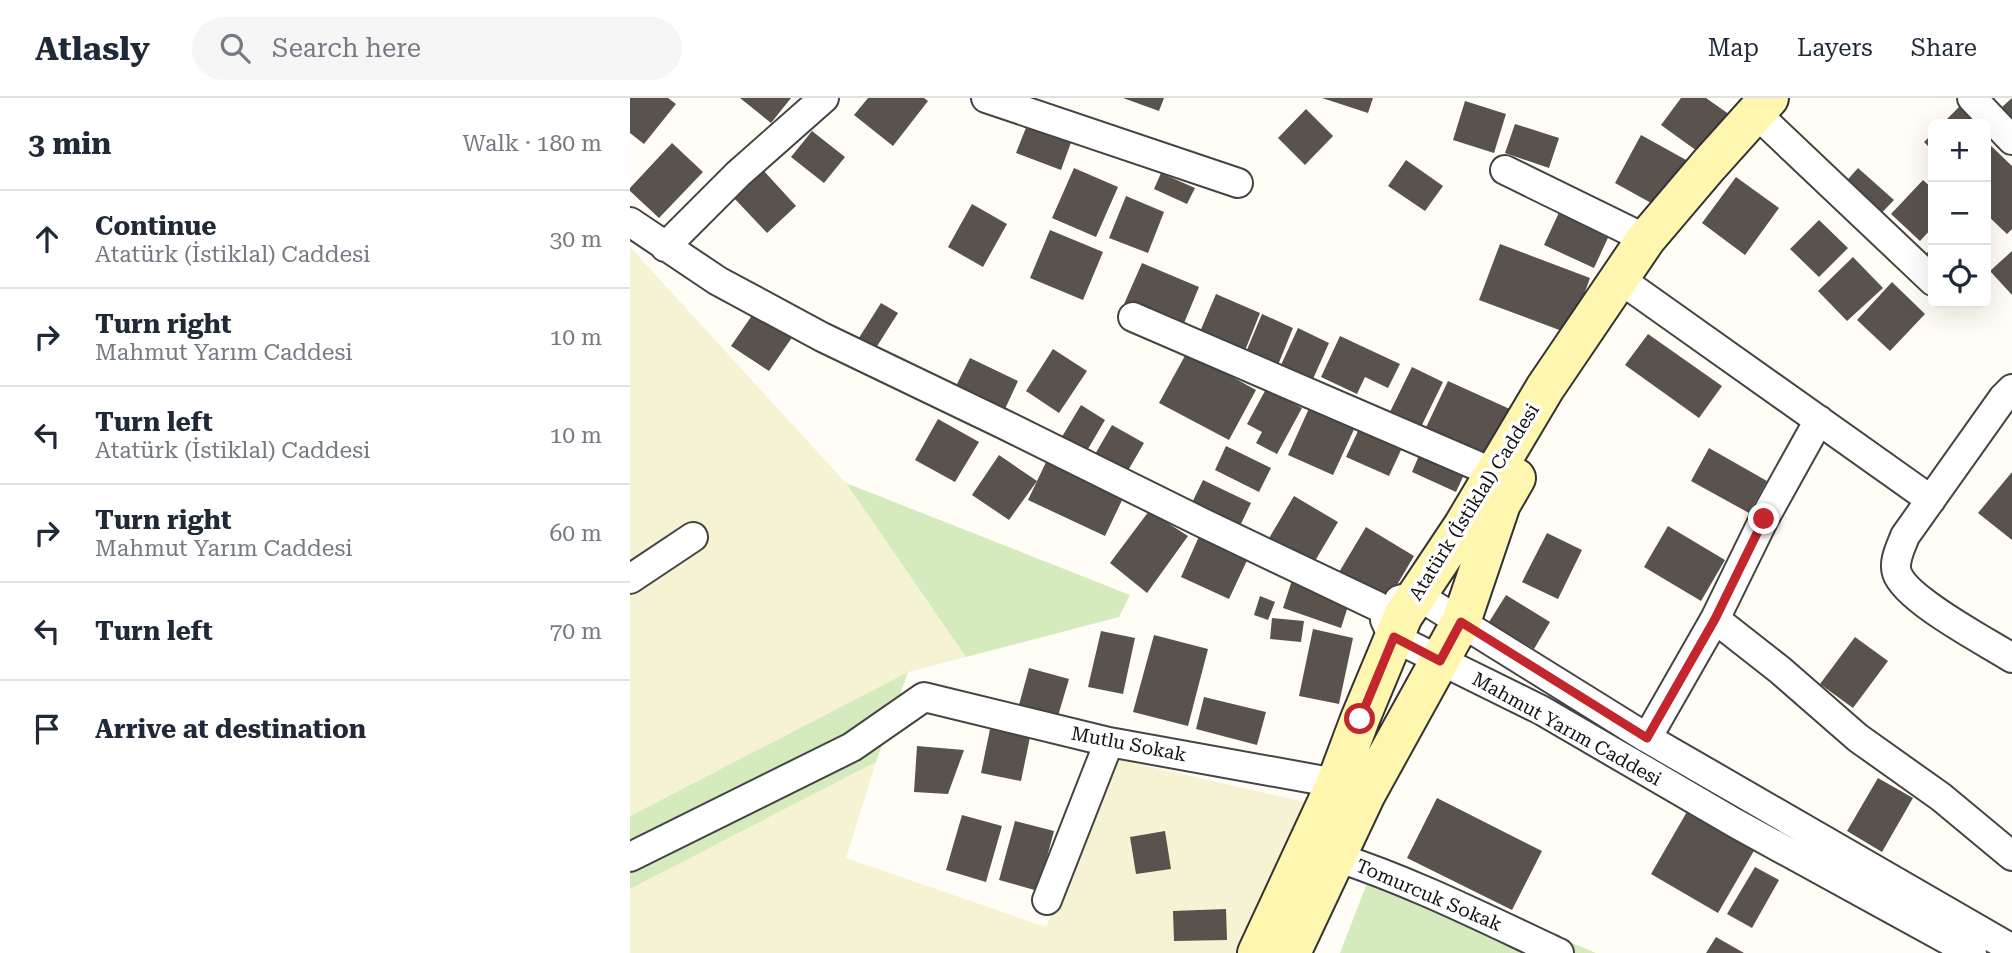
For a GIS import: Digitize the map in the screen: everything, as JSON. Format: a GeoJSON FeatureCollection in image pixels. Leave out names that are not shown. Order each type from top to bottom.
{"type":"FeatureCollection","features":[{"type":"Feature","properties":{"kind":"street"},"geometry":{"type":"LineString","coordinates":[[665,247],[738,174],[824,98]]}},
{"type":"Feature","properties":{"kind":"street"},"geometry":{"type":"LineString","coordinates":[[986,98],[1238,184]]}},
{"type":"Feature","properties":{"kind":"street"},"geometry":{"type":"LineString","coordinates":[[1972,98],[2012,140]]}},
{"type":"Feature","properties":{"kind":"street"},"geometry":{"type":"LineString","coordinates":[[1772,105],[1928,276]]}},
{"type":"Feature","properties":{"kind":"street","name":"Atatürk (İstiklal) Caddesi"},"geometry":{"type":"LineString","coordinates":[[1257,953],[1336,783],[1385,621],[1403,616],[1463,526],[1545,387],[1646,239],[1725,146],[1772,105]]}},
{"type":"Feature","properties":{"kind":"street","name":"Atatürk (İstiklal) Caddesi"},"geometry":{"type":"LineString","coordinates":[[1292,953],[1366,794],[1461,622],[1502,504],[1564,393],[1628,285],[1772,105]]}},
{"type":"Feature","properties":{"kind":"street"},"geometry":{"type":"LineString","coordinates":[[1505,170],[1646,239]]}},
{"type":"Feature","properties":{"kind":"street","name":"Mahmut Yarım Caddesi"},"geometry":{"type":"LineString","coordinates":[[630,222],[718,281],[821,337],[1203,523],[1385,621],[1440,661],[1541,710],[1746,830],[1972,953]]}},
{"type":"Feature","properties":{"kind":"street"},"geometry":{"type":"LineString","coordinates":[[1628,285],[1931,500]]}},
{"type":"Feature","properties":{"kind":"street"},"geometry":{"type":"LineString","coordinates":[[1133,317],[1494,473]]}},
{"type":"Feature","properties":{"kind":"street"},"geometry":{"type":"LineString","coordinates":[[2012,389],[1905,536],[1897,556],[1897,573],[1908,588],[1928,606],[2012,658]]}},
{"type":"Feature","properties":{"kind":"street"},"geometry":{"type":"LineString","coordinates":[[1647,738],[1715,619],[1764,519],[1819,420]]}},
{"type":"Feature","properties":{"kind":"street"},"geometry":{"type":"LineString","coordinates":[[630,579],[693,537]]}},
{"type":"Feature","properties":{"kind":"street","name":"Mahmut Yarım Caddesi"},"geometry":{"type":"LineString","coordinates":[[1417,595],[1647,738],[2012,949]]}},
{"type":"Feature","properties":{"kind":"street"},"geometry":{"type":"LineString","coordinates":[[1715,619],[1780,670],[1858,738],[1941,797],[2012,856]]}},
{"type":"Feature","properties":{"kind":"street","name":"Mutlu Sokak"},"geometry":{"type":"LineString","coordinates":[[630,857],[852,747],[924,697],[1109,742],[1336,783]]}},
{"type":"Feature","properties":{"kind":"street"},"geometry":{"type":"LineString","coordinates":[[1047,900],[1109,742]]}},
{"type":"Feature","properties":{"kind":"street","name":"Tomurcuk Sokak"},"geometry":{"type":"LineString","coordinates":[[1336,857],[1381,871],[1559,953]]}},
{"type":"Feature","properties":{"kind":"shaded area"},"geometry":{"type":"Polygon","coordinates":[[[630,247],[846,483],[966,657],[908,672],[630,816],[630,247]]]}},
{"type":"Feature","properties":{"kind":"shaded area"},"geometry":{"type":"Polygon","coordinates":[[[1116,759],[1331,808],[1259,953],[630,953],[630,889],[876,762],[846,858],[1046,927],[1116,759]]]}},
{"type":"Feature","properties":{"kind":"green space"},"geometry":{"type":"Polygon","coordinates":[[[846,483],[1130,595],[1119,617],[966,657],[846,483]]]}},
{"type":"Feature","properties":{"kind":"green space"},"geometry":{"type":"Polygon","coordinates":[[[908,672],[876,762],[630,889],[630,816],[908,672]]]}},
{"type":"Feature","properties":{"kind":"green space"},"geometry":{"type":"Polygon","coordinates":[[[1376,860],[1596,953],[1340,953],[1376,860]]]}},
{"type":"Feature","properties":{"kind":"building"},"geometry":{"type":"Polygon","coordinates":[[[630,98],[668,98],[676,104],[644,144],[630,133],[630,98]]]}},
{"type":"Feature","properties":{"kind":"building"},"geometry":{"type":"Polygon","coordinates":[[[740,98],[791,98],[771,123],[740,98]]]}},
{"type":"Feature","properties":{"kind":"building"},"geometry":{"type":"Polygon","coordinates":[[[868,98],[924,98],[928,101],[893,146],[854,115],[868,98]]]}},
{"type":"Feature","properties":{"kind":"building"},"geometry":{"type":"Polygon","coordinates":[[[1123,98],[1164,98],[1159,111],[1123,98]]]}},
{"type":"Feature","properties":{"kind":"building"},"geometry":{"type":"Polygon","coordinates":[[[1322,98],[1373,98],[1368,113],[1322,98]]]}},
{"type":"Feature","properties":{"kind":"building"},"geometry":{"type":"Polygon","coordinates":[[[1681,98],[1706,98],[1733,117],[1704,156],[1661,125],[1681,98]]]}},
{"type":"Feature","properties":{"kind":"building"},"geometry":{"type":"Polygon","coordinates":[[[2012,98],[2012,119],[2002,107],[2012,98]]]}},
{"type":"Feature","properties":{"kind":"building"},"geometry":{"type":"Polygon","coordinates":[[[1465,101],[1506,114],[1494,153],[1453,140],[1465,101]]]}},
{"type":"Feature","properties":{"kind":"building"},"geometry":{"type":"Polygon","coordinates":[[[1961,105],[1975,119],[1947,119],[1961,105]]]}},
{"type":"Feature","properties":{"kind":"building"},"geometry":{"type":"Polygon","coordinates":[[[1306,109],[1333,136],[1305,165],[1278,138],[1306,109]]]}},
{"type":"Feature","properties":{"kind":"building"},"geometry":{"type":"Polygon","coordinates":[[[1029,120],[1073,137],[1061,170],[1016,153],[1029,120]]]}},
{"type":"Feature","properties":{"kind":"building"},"geometry":{"type":"Polygon","coordinates":[[[1515,124],[1559,138],[1549,168],[1505,153],[1515,124]]]}},
{"type":"Feature","properties":{"kind":"building"},"geometry":{"type":"Polygon","coordinates":[[[812,131],[845,157],[824,183],[791,157],[812,131]]]}},
{"type":"Feature","properties":{"kind":"building"},"geometry":{"type":"Polygon","coordinates":[[[1641,135],[1688,161],[1662,209],[1615,183],[1641,135]]]}},
{"type":"Feature","properties":{"kind":"building"},"geometry":{"type":"Polygon","coordinates":[[[672,143],[703,172],[659,218],[630,188],[672,143]]]}},
{"type":"Feature","properties":{"kind":"building"},"geometry":{"type":"Polygon","coordinates":[[[1991,146],[2012,166],[2012,229],[2007,234],[1991,219],[1991,146]]]}},
{"type":"Feature","properties":{"kind":"building"},"geometry":{"type":"Polygon","coordinates":[[[1406,160],[1443,186],[1425,211],[1388,186],[1406,160]]]}},
{"type":"Feature","properties":{"kind":"building"},"geometry":{"type":"Polygon","coordinates":[[[1074,168],[1118,187],[1096,237],[1052,218],[1074,168]]]}},
{"type":"Feature","properties":{"kind":"building"},"geometry":{"type":"Polygon","coordinates":[[[1858,168],[1894,200],[1869,226],[1834,195],[1858,168]]]}},
{"type":"Feature","properties":{"kind":"building"},"geometry":{"type":"Polygon","coordinates":[[[763,170],[796,206],[767,233],[733,197],[763,170]]]}},
{"type":"Feature","properties":{"kind":"building"},"geometry":{"type":"Polygon","coordinates":[[[1161,173],[1195,188],[1187,204],[1154,189],[1161,173]]]}},
{"type":"Feature","properties":{"kind":"building"},"geometry":{"type":"Polygon","coordinates":[[[1736,177],[1779,208],[1745,255],[1702,223],[1736,177]]]}},
{"type":"Feature","properties":{"kind":"building"},"geometry":{"type":"Polygon","coordinates":[[[1923,180],[1928,184],[1928,232],[1920,241],[1891,214],[1923,180]]]}},
{"type":"Feature","properties":{"kind":"building"},"geometry":{"type":"Polygon","coordinates":[[[1126,196],[1164,212],[1148,253],[1109,238],[1126,196]]]}},
{"type":"Feature","properties":{"kind":"building"},"geometry":{"type":"Polygon","coordinates":[[[972,204],[1007,224],[983,267],[948,247],[972,204]]]}},
{"type":"Feature","properties":{"kind":"building"},"geometry":{"type":"Polygon","coordinates":[[[1562,206],[1612,229],[1594,268],[1544,245],[1562,206]]]}},
{"type":"Feature","properties":{"kind":"building"},"geometry":{"type":"Polygon","coordinates":[[[1819,220],[1848,248],[1819,277],[1790,249],[1819,220]]]}},
{"type":"Feature","properties":{"kind":"building"},"geometry":{"type":"Polygon","coordinates":[[[1050,230],[1103,252],[1083,300],[1030,278],[1050,230]]]}},
{"type":"Feature","properties":{"kind":"building"},"geometry":{"type":"Polygon","coordinates":[[[1500,244],[1590,278],[1570,334],[1479,300],[1500,244]]]}},
{"type":"Feature","properties":{"kind":"building"},"geometry":{"type":"Polygon","coordinates":[[[2012,251],[2012,295],[1991,272],[2012,251]]]}},
{"type":"Feature","properties":{"kind":"building"},"geometry":{"type":"Polygon","coordinates":[[[1853,257],[1883,288],[1847,321],[1818,291],[1853,257]]]}},
{"type":"Feature","properties":{"kind":"building"},"geometry":{"type":"Polygon","coordinates":[[[1142,263],[1199,287],[1182,328],[1124,304],[1142,263]]]}},
{"type":"Feature","properties":{"kind":"building"},"geometry":{"type":"Polygon","coordinates":[[[1892,282],[1925,314],[1890,351],[1857,320],[1892,282]]]}},
{"type":"Feature","properties":{"kind":"building"},"geometry":{"type":"Polygon","coordinates":[[[1216,294],[1260,313],[1244,353],[1199,334],[1216,294]]]}},
{"type":"Feature","properties":{"kind":"building"},"geometry":{"type":"Polygon","coordinates":[[[881,303],[898,313],[874,351],[857,341],[881,303]]]}},
{"type":"Feature","properties":{"kind":"building"},"geometry":{"type":"Polygon","coordinates":[[[755,311],[793,336],[769,371],[731,346],[755,311]]]}},
{"type":"Feature","properties":{"kind":"building"},"geometry":{"type":"Polygon","coordinates":[[[1262,314],[1293,328],[1278,365],[1246,352],[1262,314]]]}},
{"type":"Feature","properties":{"kind":"building"},"geometry":{"type":"Polygon","coordinates":[[[1298,328],[1329,343],[1313,379],[1281,365],[1298,328]]]}},
{"type":"Feature","properties":{"kind":"building"},"geometry":{"type":"Polygon","coordinates":[[[1648,334],[1722,386],[1699,418],[1625,365],[1648,334]]]}},
{"type":"Feature","properties":{"kind":"building"},"geometry":{"type":"Polygon","coordinates":[[[1340,336],[1400,364],[1388,388],[1365,377],[1357,394],[1321,377],[1340,336]]]}},
{"type":"Feature","properties":{"kind":"building"},"geometry":{"type":"Polygon","coordinates":[[[1053,349],[1087,371],[1059,413],[1026,391],[1053,349]]]}},
{"type":"Feature","properties":{"kind":"building"},"geometry":{"type":"Polygon","coordinates":[[[1187,352],[1256,390],[1229,440],[1159,403],[1187,352]]]}},
{"type":"Feature","properties":{"kind":"building"},"geometry":{"type":"Polygon","coordinates":[[[970,358],[1018,381],[1004,411],[955,388],[970,358]]]}},
{"type":"Feature","properties":{"kind":"building"},"geometry":{"type":"Polygon","coordinates":[[[1412,367],[1443,382],[1419,431],[1388,416],[1412,367]]]}},
{"type":"Feature","properties":{"kind":"building"},"geometry":{"type":"Polygon","coordinates":[[[1448,381],[1512,410],[1487,465],[1422,436],[1448,381]]]}},
{"type":"Feature","properties":{"kind":"building"},"geometry":{"type":"Polygon","coordinates":[[[1266,389],[1302,408],[1277,454],[1256,443],[1262,432],[1247,424],[1266,389]]]}},
{"type":"Feature","properties":{"kind":"building"},"geometry":{"type":"Polygon","coordinates":[[[1311,404],[1356,425],[1333,475],[1288,455],[1311,404]]]}},
{"type":"Feature","properties":{"kind":"building"},"geometry":{"type":"Polygon","coordinates":[[[1081,405],[1105,420],[1085,454],[1060,440],[1081,405]]]}},
{"type":"Feature","properties":{"kind":"building"},"geometry":{"type":"Polygon","coordinates":[[[1364,418],[1407,437],[1389,476],[1346,457],[1364,418]]]}},
{"type":"Feature","properties":{"kind":"building"},"geometry":{"type":"Polygon","coordinates":[[[938,419],[979,442],[955,482],[915,460],[938,419]]]}},
{"type":"Feature","properties":{"kind":"building"},"geometry":{"type":"Polygon","coordinates":[[[1112,425],[1144,443],[1126,474],[1094,456],[1112,425]]]}},
{"type":"Feature","properties":{"kind":"building"},"geometry":{"type":"Polygon","coordinates":[[[1226,446],[1271,468],[1259,492],[1215,470],[1226,446]]]}},
{"type":"Feature","properties":{"kind":"building"},"geometry":{"type":"Polygon","coordinates":[[[1423,446],[1468,466],[1456,492],[1412,472],[1423,446]]]}},
{"type":"Feature","properties":{"kind":"building"},"geometry":{"type":"Polygon","coordinates":[[[1709,448],[1767,481],[1749,513],[1691,481],[1709,448]]]}},
{"type":"Feature","properties":{"kind":"building"},"geometry":{"type":"Polygon","coordinates":[[[999,455],[1037,481],[1009,520],[972,495],[999,455]]]}},
{"type":"Feature","properties":{"kind":"building"},"geometry":{"type":"Polygon","coordinates":[[[1048,458],[1125,494],[1105,536],[1028,500],[1048,458]]]}},
{"type":"Feature","properties":{"kind":"building"},"geometry":{"type":"Polygon","coordinates":[[[2012,472],[2012,540],[1978,513],[2012,472]]]}},
{"type":"Feature","properties":{"kind":"building"},"geometry":{"type":"Polygon","coordinates":[[[1203,480],[1251,503],[1238,530],[1190,507],[1203,480]]]}},
{"type":"Feature","properties":{"kind":"building"},"geometry":{"type":"Polygon","coordinates":[[[1294,496],[1338,522],[1312,566],[1268,540],[1294,496]]]}},
{"type":"Feature","properties":{"kind":"building"},"geometry":{"type":"Polygon","coordinates":[[[1149,511],[1188,536],[1147,593],[1110,563],[1149,511]]]}},
{"type":"Feature","properties":{"kind":"building"},"geometry":{"type":"Polygon","coordinates":[[[1668,526],[1725,560],[1701,601],[1644,567],[1668,526]]]}},
{"type":"Feature","properties":{"kind":"building"},"geometry":{"type":"Polygon","coordinates":[[[1366,527],[1414,556],[1387,602],[1338,574],[1366,527]]]}},
{"type":"Feature","properties":{"kind":"building"},"geometry":{"type":"Polygon","coordinates":[[[1201,532],[1250,554],[1229,599],[1181,577],[1201,532]]]}},
{"type":"Feature","properties":{"kind":"building"},"geometry":{"type":"Polygon","coordinates":[[[1547,533],[1582,550],[1558,599],[1522,582],[1547,533]]]}},
{"type":"Feature","properties":{"kind":"building"},"geometry":{"type":"Polygon","coordinates":[[[1293,577],[1351,597],[1341,628],[1283,608],[1293,577]]]}},
{"type":"Feature","properties":{"kind":"building"},"geometry":{"type":"Polygon","coordinates":[[[1506,595],[1550,622],[1534,649],[1489,622],[1506,595]]]}},
{"type":"Feature","properties":{"kind":"building"},"geometry":{"type":"Polygon","coordinates":[[[1260,596],[1275,602],[1268,620],[1254,615],[1260,596]]]}},
{"type":"Feature","properties":{"kind":"building"},"geometry":{"type":"Polygon","coordinates":[[[1272,618],[1304,621],[1301,642],[1270,639],[1272,618]]]}},
{"type":"Feature","properties":{"kind":"building"},"geometry":{"type":"Polygon","coordinates":[[[1313,629],[1353,638],[1339,704],[1299,696],[1313,629]]]}},
{"type":"Feature","properties":{"kind":"building"},"geometry":{"type":"Polygon","coordinates":[[[1101,631],[1135,638],[1123,694],[1088,687],[1101,631]]]}},
{"type":"Feature","properties":{"kind":"building"},"geometry":{"type":"Polygon","coordinates":[[[1154,635],[1208,649],[1188,726],[1133,712],[1154,635]]]}},
{"type":"Feature","properties":{"kind":"building"},"geometry":{"type":"Polygon","coordinates":[[[1855,637],[1888,661],[1853,708],[1820,684],[1855,637]]]}},
{"type":"Feature","properties":{"kind":"building"},"geometry":{"type":"Polygon","coordinates":[[[1029,668],[1069,679],[1058,716],[1019,705],[1029,668]]]}},
{"type":"Feature","properties":{"kind":"building"},"geometry":{"type":"Polygon","coordinates":[[[1204,697],[1266,712],[1257,745],[1196,729],[1204,697]]]}},
{"type":"Feature","properties":{"kind":"building"},"geometry":{"type":"Polygon","coordinates":[[[990,729],[1030,737],[1021,781],[981,773],[990,729]]]}},
{"type":"Feature","properties":{"kind":"building"},"geometry":{"type":"Polygon","coordinates":[[[917,746],[964,750],[948,794],[914,792],[917,746]]]}},
{"type":"Feature","properties":{"kind":"building"},"geometry":{"type":"Polygon","coordinates":[[[1878,778],[1913,798],[1882,852],[1847,831],[1878,778]]]}},
{"type":"Feature","properties":{"kind":"building"},"geometry":{"type":"Polygon","coordinates":[[[1437,798],[1542,851],[1512,910],[1407,858],[1437,798]]]}},
{"type":"Feature","properties":{"kind":"building"},"geometry":{"type":"Polygon","coordinates":[[[1688,810],[1755,849],[1718,913],[1651,874],[1688,810]]]}},
{"type":"Feature","properties":{"kind":"building"},"geometry":{"type":"Polygon","coordinates":[[[962,815],[1002,826],[986,882],[946,870],[962,815]]]}},
{"type":"Feature","properties":{"kind":"building"},"geometry":{"type":"Polygon","coordinates":[[[1015,821],[1054,831],[1038,891],[999,880],[1015,821]]]}},
{"type":"Feature","properties":{"kind":"building"},"geometry":{"type":"Polygon","coordinates":[[[1165,831],[1171,869],[1136,874],[1130,837],[1165,831]]]}},
{"type":"Feature","properties":{"kind":"building"},"geometry":{"type":"Polygon","coordinates":[[[1755,867],[1779,880],[1752,928],[1727,914],[1755,867]]]}},
{"type":"Feature","properties":{"kind":"building"},"geometry":{"type":"Polygon","coordinates":[[[1226,909],[1227,940],[1174,941],[1173,911],[1226,909]]]}},
{"type":"Feature","properties":{"kind":"building"},"geometry":{"type":"Polygon","coordinates":[[[1716,937],[1744,953],[1706,953],[1716,937]]]}},
{"type":"Feature","properties":{"kind":"route"},"geometry":{"type":"LineString","coordinates":[[1360,719],[1394,637],[1440,661],[1461,622],[1647,738],[1715,619],[1764,519]]}}]}
